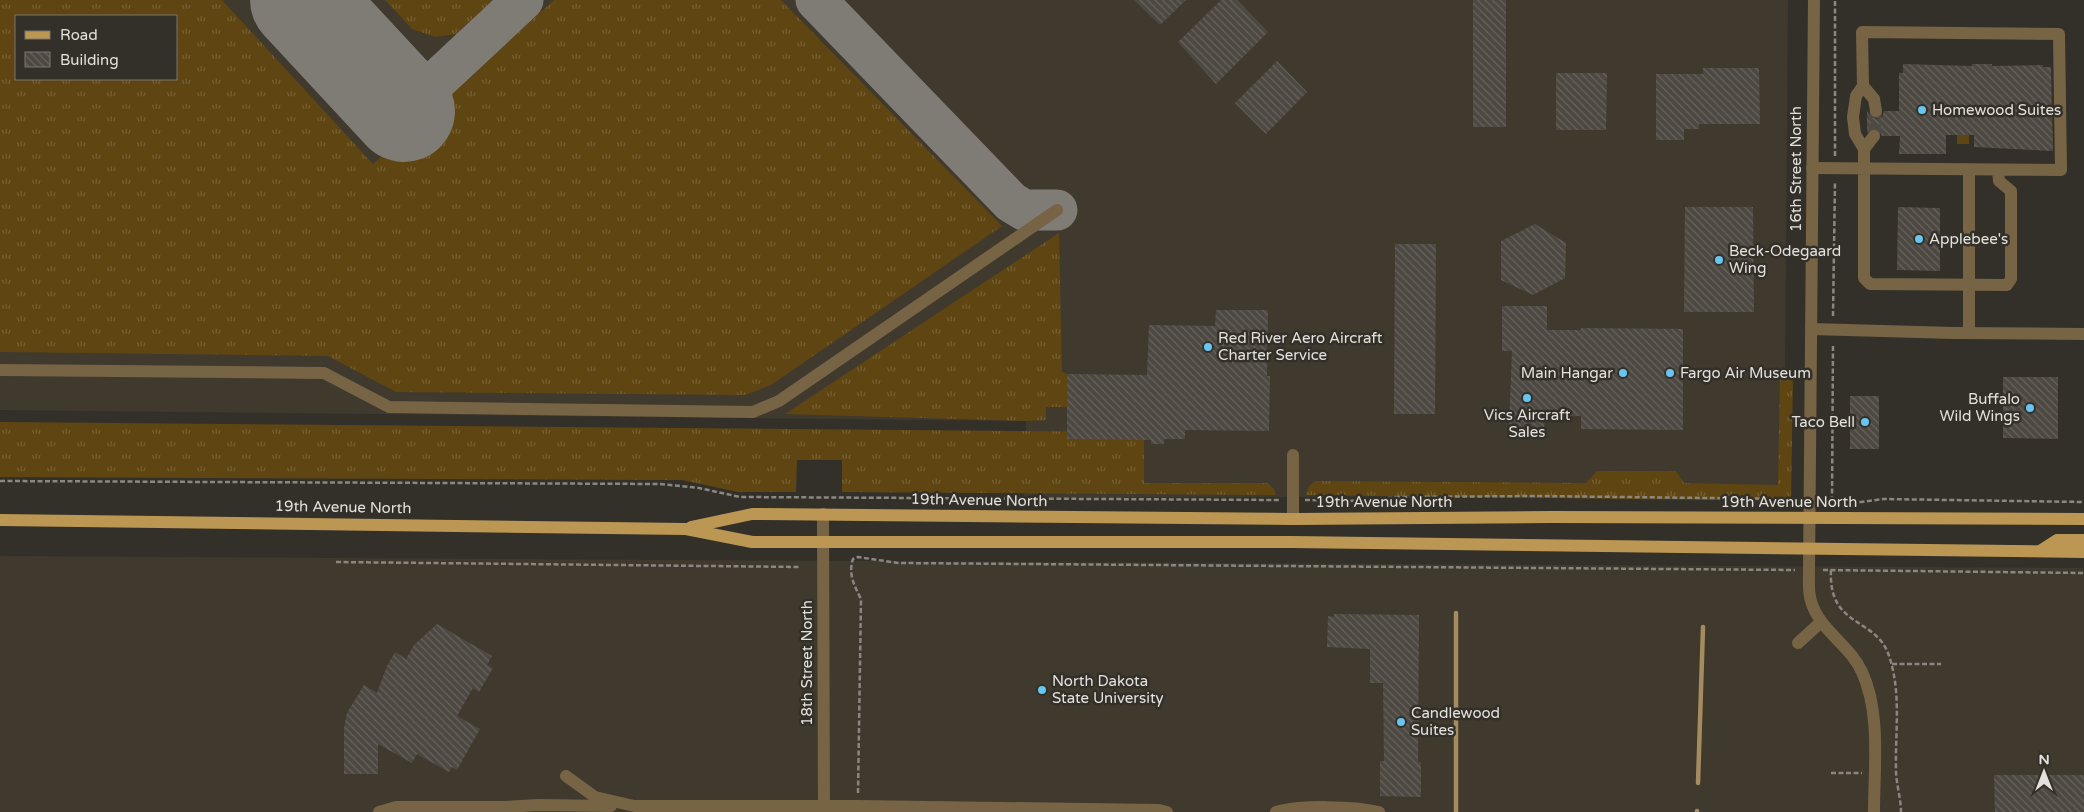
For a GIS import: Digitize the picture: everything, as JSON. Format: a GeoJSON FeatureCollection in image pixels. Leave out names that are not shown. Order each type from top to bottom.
{"type":"FeatureCollection","features":[{"type":"Feature","properties":{"kind":"main road","name":"19th Avenue North"},"geometry":{"type":"LineString","coordinates":[[686,528],[752,514],[1293,519],[1810,518],[2084,520]]}},
{"type":"Feature","properties":{"kind":"main road","name":"19th Avenue North"},"geometry":{"type":"LineString","coordinates":[[0,520],[686,528],[752,542],[823,540],[1292,542],[2084,552]]}},
{"type":"Feature","properties":{"kind":"main road"},"geometry":{"type":"LineString","coordinates":[[2040,551],[2057,540],[2084,540]]}},
{"type":"Feature","properties":{"kind":"street","name":"16th Street North"},"geometry":{"type":"LineString","coordinates":[[1814,0],[1808,571],[1810,601],[1821,622],[1848,648],[1861,670],[1869,690],[1874,713],[1874,812]]}},
{"type":"Feature","properties":{"kind":"street"},"geometry":{"type":"LineString","coordinates":[[1812,168],[1864,168],[1969,170],[1998,170],[2060,170],[2059,34],[1862,32],[1863,86],[1856,96],[1853,117],[1856,134],[1864,149],[1864,168],[1864,278],[1870,284],[2008,285],[2012,279],[2012,191],[1999,182],[1998,170]]}},
{"type":"Feature","properties":{"kind":"street"},"geometry":{"type":"LineString","coordinates":[[1863,86],[1874,99],[1876,111]]}},
{"type":"Feature","properties":{"kind":"street"},"geometry":{"type":"LineString","coordinates":[[1864,149],[1874,136]]}},
{"type":"Feature","properties":{"kind":"street"},"geometry":{"type":"LineString","coordinates":[[1968,334],[1969,170]]}},
{"type":"Feature","properties":{"kind":"street"},"geometry":{"type":"LineString","coordinates":[[0,370],[324,373],[389,407],[753,412],[779,401],[1057,210]]}},
{"type":"Feature","properties":{"kind":"street"},"geometry":{"type":"LineString","coordinates":[[1811,329],[1968,334],[2084,334]]}},
{"type":"Feature","properties":{"kind":"street"},"geometry":{"type":"LineString","coordinates":[[1293,455],[1293,519]]}},
{"type":"Feature","properties":{"kind":"street","name":"18th Street North"},"geometry":{"type":"LineString","coordinates":[[823,514],[824,809]]}},
{"type":"Feature","properties":{"kind":"street"},"geometry":{"type":"LineString","coordinates":[[1798,644],[1821,622]]}},
{"type":"Feature","properties":{"kind":"street"},"geometry":{"type":"LineString","coordinates":[[566,776],[595,797],[634,806]]}},
{"type":"Feature","properties":{"kind":"street"},"geometry":{"type":"LineString","coordinates":[[379,812],[396,807],[505,807],[538,805],[612,809],[634,806],[824,809],[858,806],[1159,810],[1167,812]]}},
{"type":"Feature","properties":{"kind":"street"},"geometry":{"type":"LineString","coordinates":[[1276,812],[1286,809],[1319,808],[1366,809],[1379,812]]}},
{"type":"Feature","properties":{"kind":"path"},"geometry":{"type":"LineString","coordinates":[[1832,501],[1836,0]]}},
{"type":"Feature","properties":{"kind":"path"},"geometry":{"type":"LineString","coordinates":[[0,481],[660,484],[690,487],[740,497],[1365,501],[1396,497],[1535,496]]}},
{"type":"Feature","properties":{"kind":"path"},"geometry":{"type":"LineString","coordinates":[[858,806],[861,599],[852,580],[851,566],[853,559],[858,558],[898,563],[2084,572]]}},
{"type":"Feature","properties":{"kind":"path"},"geometry":{"type":"LineString","coordinates":[[336,562],[800,567]]}},
{"type":"Feature","properties":{"kind":"path"},"geometry":{"type":"LineString","coordinates":[[1892,664],[1941,664]]}},
{"type":"Feature","properties":{"kind":"shaded area"},"geometry":{"type":"Polygon","coordinates":[[[0,0],[1788,0],[1784,495],[1024,498],[1026,421],[0,410],[0,0]]]}},
{"type":"Feature","properties":{"kind":"shaded area","name":"North Dakota State University"},"geometry":{"type":"Polygon","coordinates":[[[0,556],[2084,568],[2084,812],[0,812],[0,556]]]}},
{"type":"Feature","properties":{"kind":"green space"},"geometry":{"type":"Polygon","coordinates":[[[0,0],[222,0],[373,164],[554,0],[781,0],[1002,226],[771,385],[746,395],[396,392],[328,356],[0,352],[0,0]]]}},
{"type":"Feature","properties":{"kind":"green space"},"geometry":{"type":"Polygon","coordinates":[[[385,0],[493,0],[456,34],[435,37],[412,29],[385,0]]]}},
{"type":"Feature","properties":{"kind":"green space"},"geometry":{"type":"Polygon","coordinates":[[[1957,123],[1969,124],[1969,144],[1957,144],[1957,123]]]}},
{"type":"Feature","properties":{"kind":"green space"},"geometry":{"type":"Polygon","coordinates":[[[1059,233],[1062,372],[1067,374],[1067,407],[1046,407],[1046,420],[1026,421],[785,414],[1059,233]]]}},
{"type":"Feature","properties":{"kind":"green space"},"geometry":{"type":"Polygon","coordinates":[[[1780,373],[1793,377],[1791,501],[1306,495],[1309,486],[1315,481],[1586,483],[1597,471],[1676,471],[1684,483],[1778,485],[1780,373]]]}},
{"type":"Feature","properties":{"kind":"green space"},"geometry":{"type":"Polygon","coordinates":[[[0,422],[1144,432],[1144,483],[1268,483],[1274,489],[1276,495],[842,492],[842,460],[797,460],[796,492],[738,492],[682,480],[0,477],[0,422]]]}},
{"type":"Feature","properties":{"kind":"building"},"geometry":{"type":"Polygon","coordinates":[[[1134,0],[1186,0],[1160,25],[1134,0]]]}},
{"type":"Feature","properties":{"kind":"building"},"geometry":{"type":"Polygon","coordinates":[[[1221,0],[1237,0],[1268,32],[1216,84],[1178,42],[1221,0]]]}},
{"type":"Feature","properties":{"kind":"building"},"geometry":{"type":"Polygon","coordinates":[[[1473,0],[1506,0],[1506,127],[1473,127],[1473,0]]]}},
{"type":"Feature","properties":{"kind":"building"},"geometry":{"type":"Polygon","coordinates":[[[1277,61],[1307,92],[1266,134],[1235,103],[1277,61]]]}},
{"type":"Feature","properties":{"kind":"building","name":"Homewood Suites"},"geometry":{"type":"Polygon","coordinates":[[[1903,64],[1972,66],[1972,64],[1992,64],[1992,66],[2043,65],[2043,67],[2051,67],[2053,151],[1974,147],[1974,135],[1946,135],[1946,154],[1899,154],[1900,136],[1882,136],[1879,130],[1875,128],[1867,132],[1867,111],[1870,116],[1877,119],[1882,117],[1884,111],[1899,111],[1899,73],[1903,73],[1903,64]]]}},
{"type":"Feature","properties":{"kind":"building"},"geometry":{"type":"Polygon","coordinates":[[[1703,68],[1759,68],[1760,124],[1699,124],[1699,129],[1684,129],[1684,140],[1656,140],[1656,74],[1703,74],[1703,68]]]}},
{"type":"Feature","properties":{"kind":"building"},"geometry":{"type":"Polygon","coordinates":[[[1556,73],[1607,73],[1606,130],[1556,130],[1556,73]]]}},
{"type":"Feature","properties":{"kind":"building","name":"Beck-Odegaard Wing"},"geometry":{"type":"Polygon","coordinates":[[[1685,207],[1753,207],[1754,312],[1684,312],[1685,207]]]}},
{"type":"Feature","properties":{"kind":"building","name":"Applebee's"},"geometry":{"type":"Polygon","coordinates":[[[1898,207],[1940,208],[1940,271],[1897,270],[1898,207]]]}},
{"type":"Feature","properties":{"kind":"building"},"geometry":{"type":"Polygon","coordinates":[[[1535,224],[1566,243],[1565,278],[1533,295],[1501,280],[1501,241],[1535,224]]]}},
{"type":"Feature","properties":{"kind":"building"},"geometry":{"type":"Polygon","coordinates":[[[1395,244],[1436,244],[1435,414],[1394,414],[1395,244]]]}},
{"type":"Feature","properties":{"kind":"building","name":"Main Hangar"},"geometry":{"type":"Polygon","coordinates":[[[1502,306],[1547,306],[1547,330],[1581,330],[1581,328],[1683,329],[1683,430],[1581,429],[1581,416],[1545,416],[1544,428],[1509,427],[1512,351],[1502,351],[1502,306]]]}},
{"type":"Feature","properties":{"kind":"building"},"geometry":{"type":"Polygon","coordinates":[[[1216,310],[1268,310],[1267,376],[1270,376],[1269,431],[1185,430],[1185,439],[1164,439],[1164,444],[1151,444],[1151,440],[1067,439],[1067,374],[1147,375],[1149,325],[1215,326],[1216,310]]]}},
{"type":"Feature","properties":{"kind":"building","name":"Buffalo Wild Wings"},"geometry":{"type":"Polygon","coordinates":[[[2003,377],[2058,377],[2058,439],[2003,438],[2003,377]]]}},
{"type":"Feature","properties":{"kind":"building","name":"Taco Bell"},"geometry":{"type":"Polygon","coordinates":[[[1850,396],[1879,396],[1879,449],[1850,449],[1850,396]]]}},
{"type":"Feature","properties":{"kind":"building","name":"Candlewood Suites"},"geometry":{"type":"Polygon","coordinates":[[[1334,614],[1419,615],[1418,762],[1421,762],[1421,797],[1380,796],[1380,761],[1384,761],[1383,683],[1370,683],[1370,649],[1327,647],[1328,616],[1334,617],[1334,614]]]}},
{"type":"Feature","properties":{"kind":"building"},"geometry":{"type":"Polygon","coordinates":[[[437,624],[492,656],[487,665],[493,668],[479,692],[473,688],[457,716],[480,729],[457,770],[452,767],[449,772],[417,754],[412,763],[378,744],[378,774],[344,774],[344,728],[347,713],[364,685],[377,693],[387,666],[395,652],[406,659],[414,645],[437,624]]]}},
{"type":"Feature","properties":{"kind":"building"},"geometry":{"type":"Polygon","coordinates":[[[1994,775],[2084,775],[2084,812],[1995,812],[1994,775]]]}},
{"type":"Feature","properties":{"kind":"waterway"},"geometry":{"type":"LineString","coordinates":[[1456,613],[1456,812]]}},
{"type":"Feature","properties":{"kind":"waterway"},"geometry":{"type":"LineString","coordinates":[[1698,783],[1703,627]]}},
{"type":"Feature","properties":{"kind":"taxiway"},"geometry":{"type":"LineString","coordinates":[[404,111],[523,0]]}},
{"type":"Feature","properties":{"kind":"taxiway"},"geometry":{"type":"LineString","coordinates":[[816,0],[1011,202],[1024,210],[1057,210]]}},
{"type":"Feature","properties":{"kind":"runway"},"geometry":{"type":"LineString","coordinates":[[301,0],[404,111]]}},
{"type":"Feature","properties":{"kind":"tunnel"},"geometry":{"type":"LineString","coordinates":[[1874,136],[1876,111]]}},
{"type":"Feature","properties":{"kind":"place","name":"Homewood Suites"},"geometry":{"type":"Point","coordinates":[1922,110]}},
{"type":"Feature","properties":{"kind":"place","name":"Applebee's"},"geometry":{"type":"Point","coordinates":[1919,239]}},
{"type":"Feature","properties":{"kind":"place","name":"Beck-Odegaard Wing"},"geometry":{"type":"Point","coordinates":[1719,260]}},
{"type":"Feature","properties":{"kind":"place","name":"Red River Aero Aircraft Charter Service"},"geometry":{"type":"Point","coordinates":[1208,347]}},
{"type":"Feature","properties":{"kind":"place","name":"Main Hangar"},"geometry":{"type":"Point","coordinates":[1623,373]}},
{"type":"Feature","properties":{"kind":"place","name":"Fargo Air Museum"},"geometry":{"type":"Point","coordinates":[1670,373]}},
{"type":"Feature","properties":{"kind":"place","name":"Vics Aircraft Sales"},"geometry":{"type":"Point","coordinates":[1527,398]}},
{"type":"Feature","properties":{"kind":"place","name":"Buffalo Wild Wings"},"geometry":{"type":"Point","coordinates":[2030,408]}},
{"type":"Feature","properties":{"kind":"place","name":"Taco Bell"},"geometry":{"type":"Point","coordinates":[1865,422]}},
{"type":"Feature","properties":{"kind":"place","name":"North Dakota State University"},"geometry":{"type":"Point","coordinates":[1042,690]}},
{"type":"Feature","properties":{"kind":"place","name":"Candlewood Suites"},"geometry":{"type":"Point","coordinates":[1401,722]}}]}
